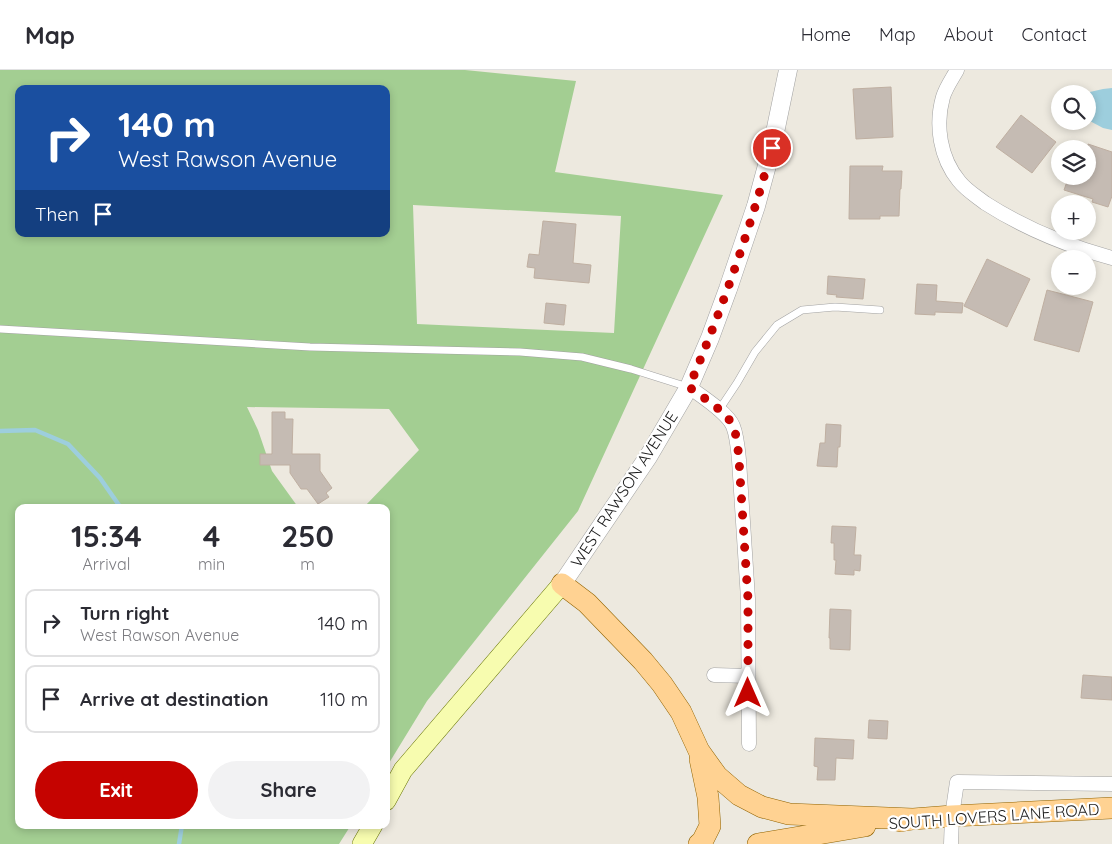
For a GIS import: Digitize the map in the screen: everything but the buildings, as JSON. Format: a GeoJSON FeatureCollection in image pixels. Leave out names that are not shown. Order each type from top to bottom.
{"type":"FeatureCollection","features":[{"type":"Feature","properties":{"kind":"main road"},"geometry":{"type":"LineString","coordinates":[[562,584],[587,603],[643,661],[681,712],[699,751],[717,776],[739,795],[762,807],[789,814],[913,818]]}},
{"type":"Feature","properties":{"kind":"main road","name":"WEST RAWSON AVENUE"},"geometry":{"type":"LineString","coordinates":[[390,794],[403,770],[562,584]]}},
{"type":"Feature","properties":{"kind":"main road"},"geometry":{"type":"LineString","coordinates":[[699,751],[708,797],[710,826],[702,842],[699,844]]}},
{"type":"Feature","properties":{"kind":"main road","name":"SOUTH LOVERS LANE ROAD"},"geometry":{"type":"LineString","coordinates":[[758,844],[913,818],[951,831],[1112,808]]}},
{"type":"Feature","properties":{"kind":"main road"},"geometry":{"type":"LineString","coordinates":[[362,844],[370,829]]}},
{"type":"Feature","properties":{"kind":"street","name":"WEST RAWSON AVENUE"},"geometry":{"type":"LineString","coordinates":[[562,584],[648,457],[689,387],[710,338],[756,206],[772,148],[788,70]]}},
{"type":"Feature","properties":{"kind":"street"},"geometry":{"type":"LineString","coordinates":[[957,70],[944,95],[939,130],[945,155],[950,168],[958,180],[967,190],[993,208],[1019,222],[1047,236],[1112,258]]}},
{"type":"Feature","properties":{"kind":"street"},"geometry":{"type":"LineString","coordinates":[[689,387],[727,417],[733,425],[737,440],[748,599],[749,744]]}},
{"type":"Feature","properties":{"kind":"street"},"geometry":{"type":"LineString","coordinates":[[714,675],[748,676]]}},
{"type":"Feature","properties":{"kind":"street"},"geometry":{"type":"LineString","coordinates":[[951,831],[957,782],[1112,784]]}},
{"type":"Feature","properties":{"kind":"lane"},"geometry":{"type":"LineString","coordinates":[[719,410],[754,352],[777,325],[802,310],[835,308],[880,310]]}},
{"type":"Feature","properties":{"kind":"lane"},"geometry":{"type":"LineString","coordinates":[[0,329],[310,347],[520,352],[582,358],[631,369],[689,387]]}},
{"type":"Feature","properties":{"kind":"green space"},"geometry":{"type":"Polygon","coordinates":[[[0,70],[465,70],[576,81],[555,172],[723,195],[578,511],[427,701],[390,761],[390,504],[367,504],[419,450],[389,409],[247,407],[258,430],[272,471],[296,504],[15,504],[15,829],[348,829],[339,844],[0,844],[0,70]],[[413,205],[417,324],[614,333],[621,216],[413,205]]]}},
{"type":"Feature","properties":{"kind":"water"},"geometry":{"type":"Polygon","coordinates":[[[1112,88],[1112,130],[1096,124],[1096,91],[1112,88]]]}},
{"type":"Feature","properties":{"kind":"waterway"},"geometry":{"type":"LineString","coordinates":[[0,431],[35,430],[68,444],[100,478],[118,504]]}},
{"type":"Feature","properties":{"kind":"waterway"},"geometry":{"type":"LineString","coordinates":[[179,844],[181,829]]}},
{"type":"Feature","properties":{"kind":"route"},"geometry":{"type":"LineString","coordinates":[[748,693],[748,599],[737,440],[733,425],[727,417],[689,387],[728,289],[756,206],[772,148]]}}]}
